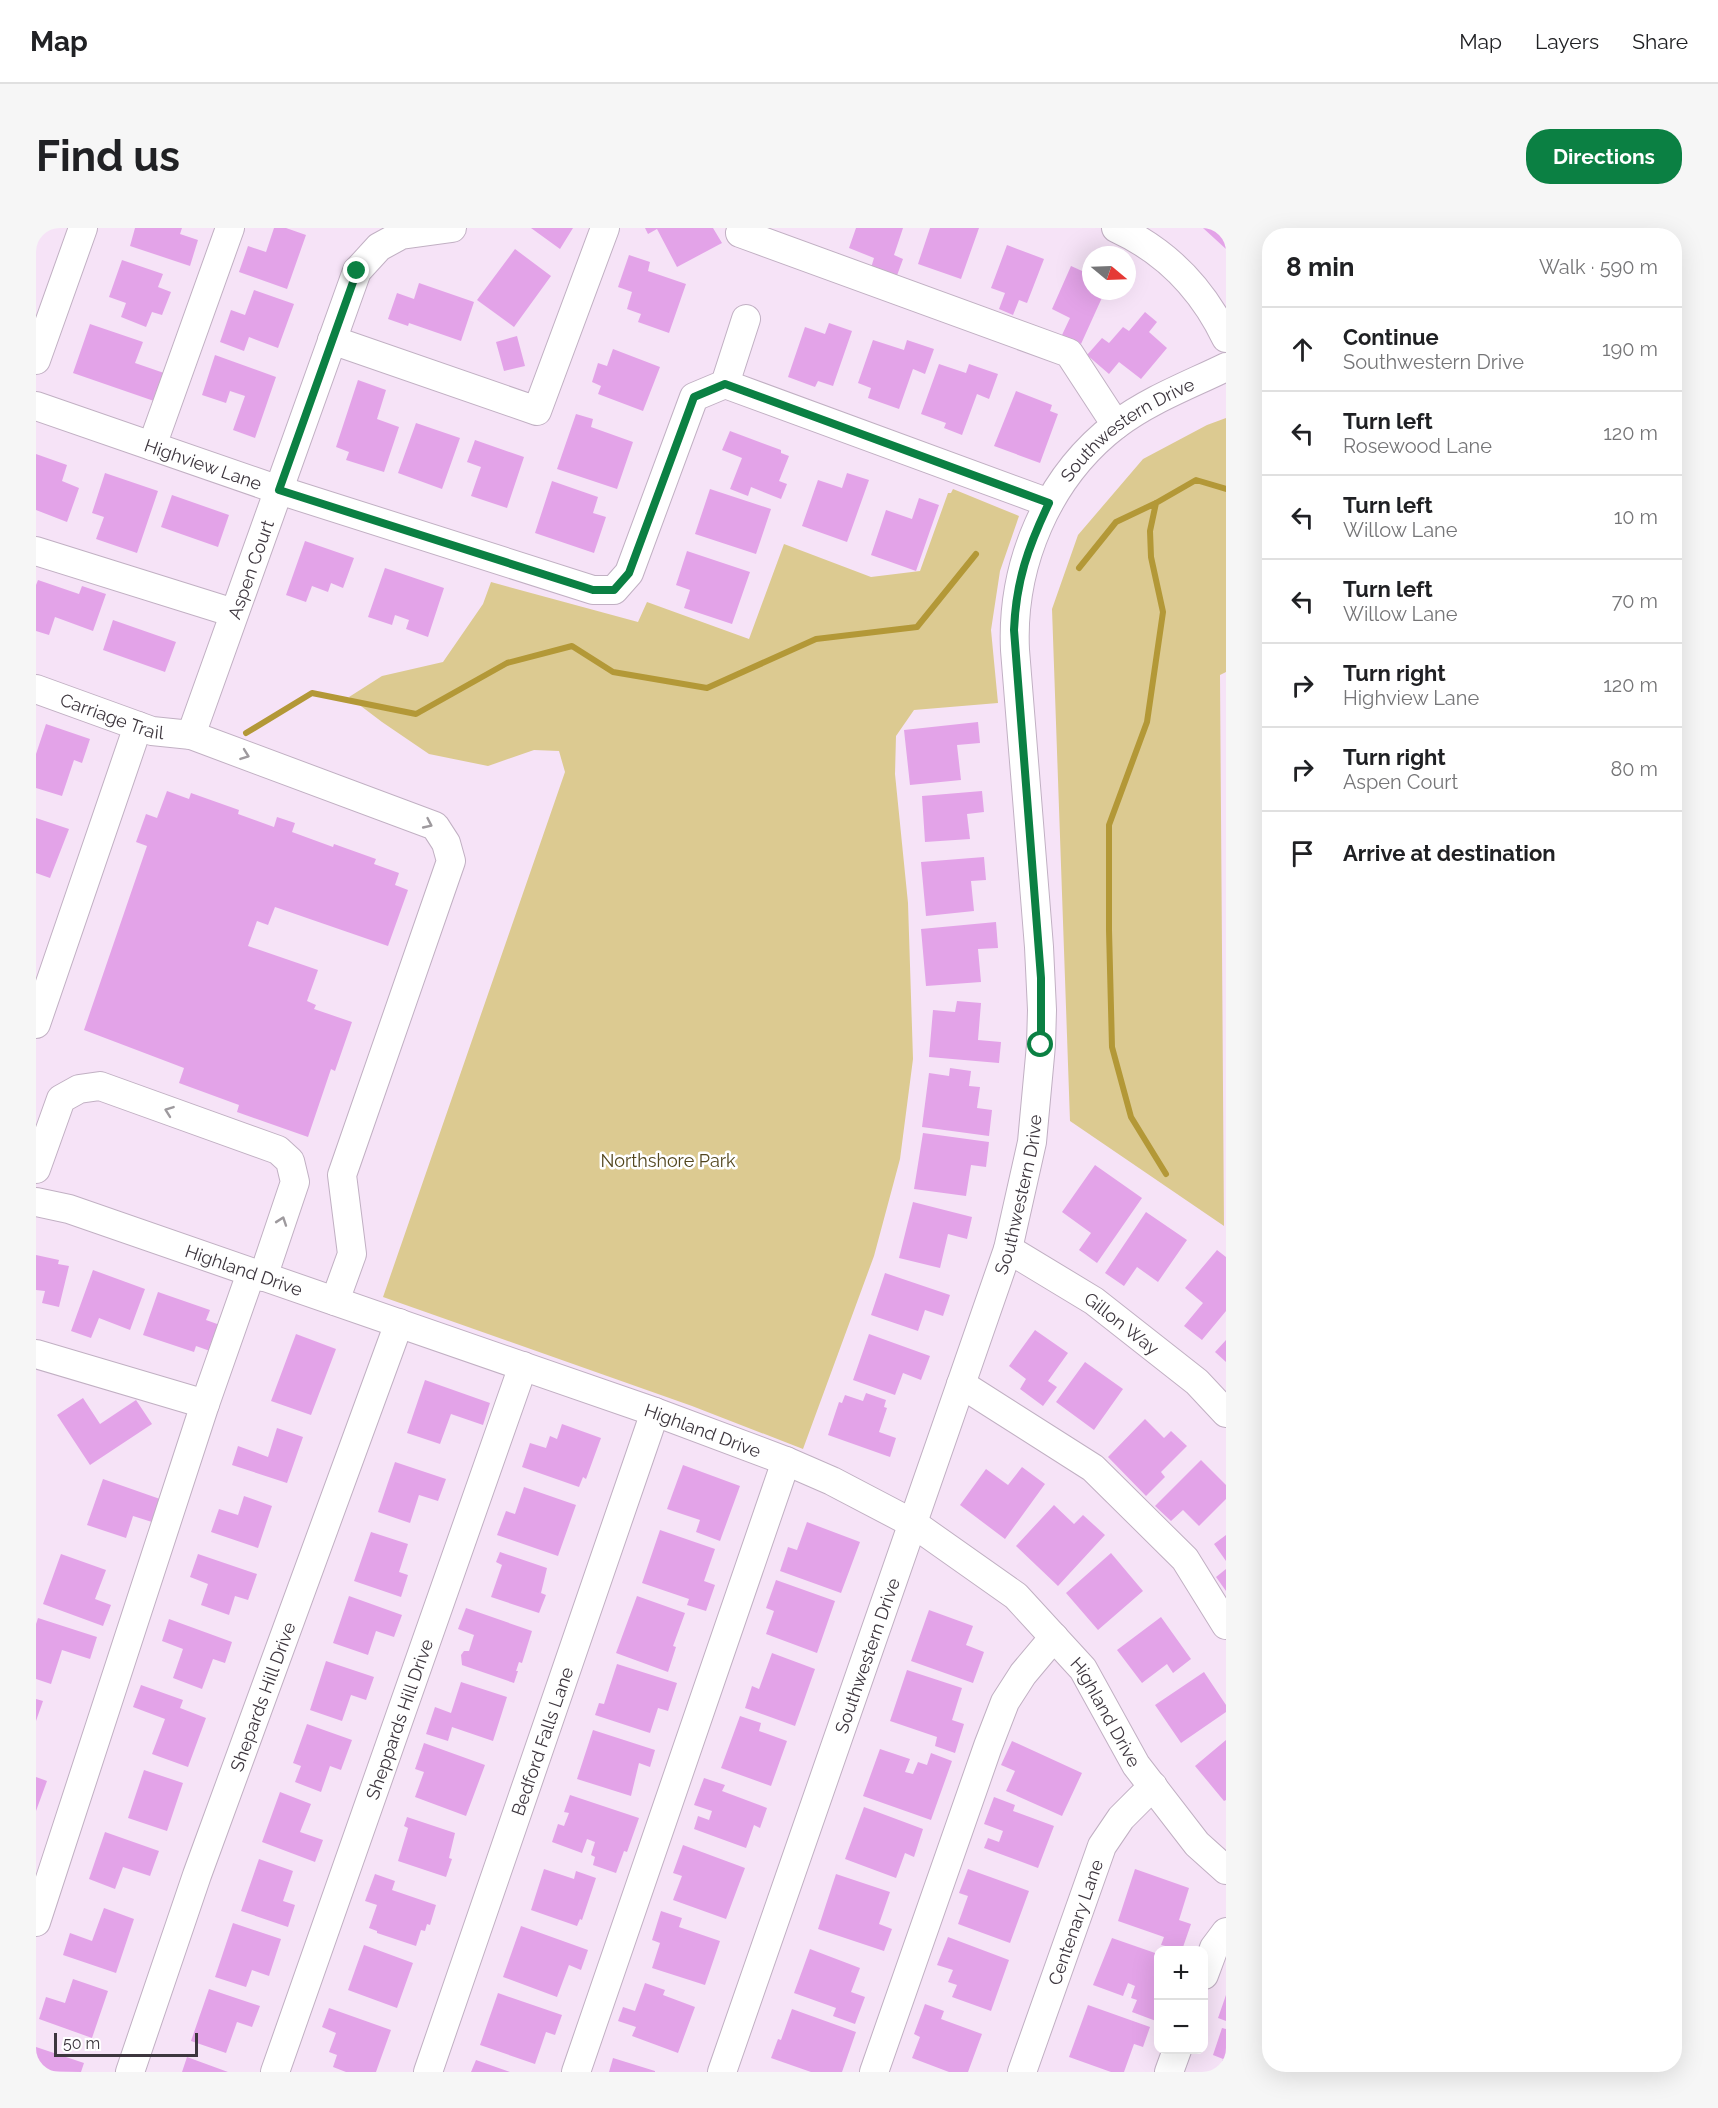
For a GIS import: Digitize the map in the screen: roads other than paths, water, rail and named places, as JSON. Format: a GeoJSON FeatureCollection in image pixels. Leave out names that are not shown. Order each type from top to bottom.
{"type":"FeatureCollection","features":[{"type":"Feature","properties":{"kind":"street"},"geometry":{"type":"LineString","coordinates":[[36,360],[82,228]]}},
{"type":"Feature","properties":{"kind":"street"},"geometry":{"type":"LineString","coordinates":[[152,446],[230,228]]}},
{"type":"Feature","properties":{"kind":"street","name":"Aspen Court"},"geometry":{"type":"LineString","coordinates":[[191,735],[357,271],[379,247],[401,235],[452,228]]}},
{"type":"Feature","properties":{"kind":"street"},"geometry":{"type":"LineString","coordinates":[[333,340],[537,411],[605,228]]}},
{"type":"Feature","properties":{"kind":"street"},"geometry":{"type":"LineString","coordinates":[[742,228],[740,233],[1069,353],[1116,425]]}},
{"type":"Feature","properties":{"kind":"street"},"geometry":{"type":"LineString","coordinates":[[1116,228],[1135,237],[1176,267],[1202,297],[1226,338]]}},
{"type":"Feature","properties":{"kind":"street"},"geometry":{"type":"LineString","coordinates":[[746,319],[725,384],[1049,503]]}},
{"type":"Feature","properties":{"kind":"street","name":"Southwestern Drive"},"geometry":{"type":"LineString","coordinates":[[722,2072],[1008,1249],[1032,1142],[1042,1010],[1015,650],[1015,608],[1023,563],[1049,503],[1073,468],[1116,425],[1161,398],[1226,367]]}},
{"type":"Feature","properties":{"kind":"street","name":"Highview Lane"},"geometry":{"type":"LineString","coordinates":[[36,406],[279,490],[593,590],[614,590],[629,573],[694,397],[725,384]]}},
{"type":"Feature","properties":{"kind":"street"},"geometry":{"type":"LineString","coordinates":[[36,551],[234,613]]}},
{"type":"Feature","properties":{"kind":"street","name":"Carriage Trail"},"geometry":{"type":"LineString","coordinates":[[36,689],[138,726],[191,735],[435,826],[446,843],[451,861],[342,1175],[352,1254],[335,1302]]}},
{"type":"Feature","properties":{"kind":"street"},"geometry":{"type":"LineString","coordinates":[[36,1024],[138,726]]}},
{"type":"Feature","properties":{"kind":"street"},"geometry":{"type":"LineString","coordinates":[[36,1169],[61,1099],[79,1089],[100,1086],[278,1150],[290,1161],[295,1182],[205,1404],[36,1922]]}},
{"type":"Feature","properties":{"kind":"street","name":"Highland Drive"},"geometry":{"type":"LineString","coordinates":[[36,1202],[69,1209],[655,1412],[786,1461],[832,1481],[914,1524],[1016,1596],[1083,1669],[1136,1765],[1197,1844],[1226,1870]]}},
{"type":"Feature","properties":{"kind":"street","name":"Gillon Way"},"geometry":{"type":"LineString","coordinates":[[1008,1249],[1094,1301],[1197,1382],[1226,1413]]}},
{"type":"Feature","properties":{"kind":"street","name":"Shepards Hill Drive"},"geometry":{"type":"LineString","coordinates":[[130,2072],[197,1875],[399,1323]]}},
{"type":"Feature","properties":{"kind":"street"},"geometry":{"type":"LineString","coordinates":[[36,1354],[205,1404]]}},
{"type":"Feature","properties":{"kind":"street","name":"Sheppards Hill Drive"},"geometry":{"type":"LineString","coordinates":[[275,2072],[523,1366]]}},
{"type":"Feature","properties":{"kind":"street"},"geometry":{"type":"LineString","coordinates":[[961,1384],[1093,1468],[1185,1559],[1226,1625]]}},
{"type":"Feature","properties":{"kind":"street","name":"Bedford Falls Lane"},"geometry":{"type":"LineString","coordinates":[[428,2072],[655,1412]]}},
{"type":"Feature","properties":{"kind":"street"},"geometry":{"type":"LineString","coordinates":[[576,2072],[786,1461]]}},
{"type":"Feature","properties":{"kind":"street"},"geometry":{"type":"LineString","coordinates":[[874,2072],[1005,1702],[1023,1674],[1054,1637]]}},
{"type":"Feature","properties":{"kind":"street","name":"Centenary Lane"},"geometry":{"type":"LineString","coordinates":[[1022,2072],[1102,1846],[1121,1818],[1153,1786]]}},
{"type":"Feature","properties":{"kind":"street"},"geometry":{"type":"LineString","coordinates":[[1208,1963],[1214,1948],[1226,1932]]}},
{"type":"Feature","properties":{"kind":"street"},"geometry":{"type":"LineString","coordinates":[[1169,2072],[1175,2054]]}},
{"type":"Feature","properties":{"kind":"waterway"},"geometry":{"type":"LineString","coordinates":[[1079,568],[1116,522],[1196,480],[1226,489]]}},
{"type":"Feature","properties":{"kind":"waterway"},"geometry":{"type":"LineString","coordinates":[[1156,503],[1150,531],[1151,557],[1163,612],[1147,722],[1109,825],[1109,930],[1112,1047],[1131,1117],[1166,1174]]}},
{"type":"Feature","properties":{"kind":"waterway"},"geometry":{"type":"LineString","coordinates":[[246,733],[312,693],[416,714],[507,663],[572,646],[613,672],[707,688],[816,639],[917,627],[976,554]]}},
{"type":"Feature","properties":{"kind":"park label","name":"Northshore Park"},"geometry":{"type":"Point","coordinates":[668,1160]}}]}
